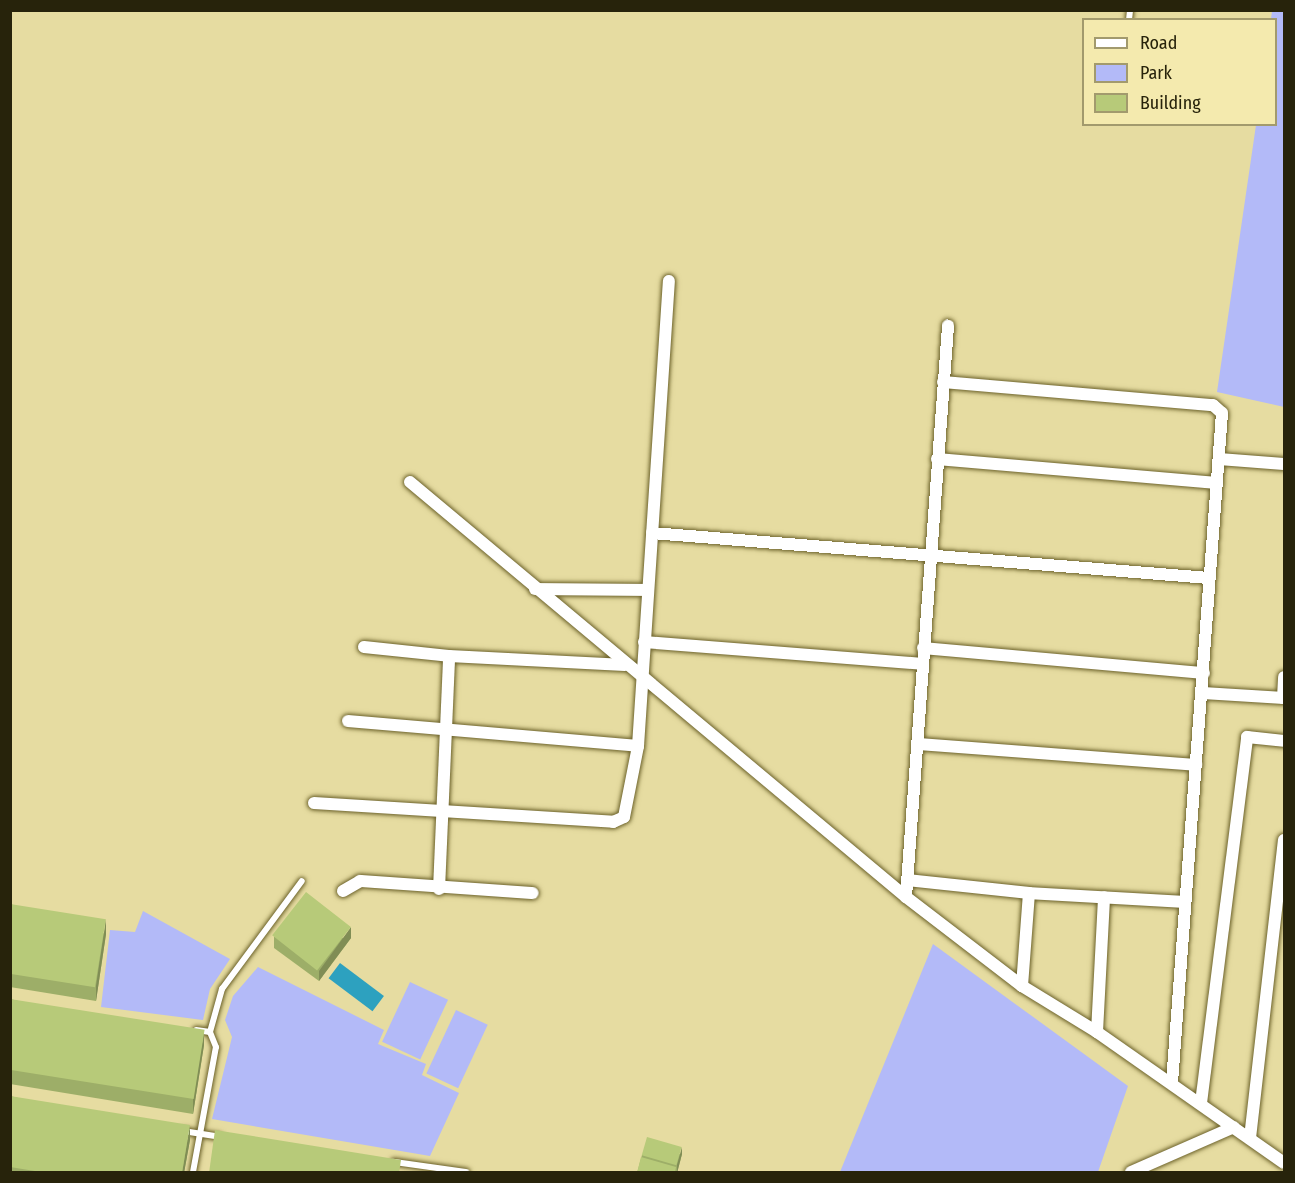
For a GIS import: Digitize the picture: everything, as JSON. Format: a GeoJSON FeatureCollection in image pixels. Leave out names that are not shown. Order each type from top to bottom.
{"type":"FeatureCollection","features":[{"type":"Feature","properties":{"kind":"street"},"geometry":{"type":"LineString","coordinates":[[314,803],[618,821],[624,817],[638,746],[669,280]]}},
{"type":"Feature","properties":{"kind":"street"},"geometry":{"type":"LineString","coordinates":[[906,897],[929,554],[948,326]]}},
{"type":"Feature","properties":{"kind":"street"},"geometry":{"type":"LineString","coordinates":[[943,382],[1213,405],[1223,417],[1209,578],[1203,693],[1184,902],[1172,1083]]}},
{"type":"Feature","properties":{"kind":"street"},"geometry":{"type":"LineString","coordinates":[[937,459],[1217,483]]}},
{"type":"Feature","properties":{"kind":"street"},"geometry":{"type":"LineString","coordinates":[[1219,459],[1284,464]]}},
{"type":"Feature","properties":{"kind":"street"},"geometry":{"type":"LineString","coordinates":[[410,482],[643,681],[906,897],[1022,986],[1097,1032],[1284,1163]]}},
{"type":"Feature","properties":{"kind":"street"},"geometry":{"type":"LineString","coordinates":[[652,532],[1209,578]]}},
{"type":"Feature","properties":{"kind":"street"},"geometry":{"type":"LineString","coordinates":[[535,589],[648,590]]}},
{"type":"Feature","properties":{"kind":"street"},"geometry":{"type":"LineString","coordinates":[[644,642],[922,664]]}},
{"type":"Feature","properties":{"kind":"street"},"geometry":{"type":"LineString","coordinates":[[364,647],[449,656],[625,665]]}},
{"type":"Feature","properties":{"kind":"street"},"geometry":{"type":"LineString","coordinates":[[923,648],[1204,673]]}},
{"type":"Feature","properties":{"kind":"street"},"geometry":{"type":"LineString","coordinates":[[439,889],[449,656]]}},
{"type":"Feature","properties":{"kind":"street"},"geometry":{"type":"LineString","coordinates":[[1203,693],[1284,698],[1284,677]]}},
{"type":"Feature","properties":{"kind":"street"},"geometry":{"type":"LineString","coordinates":[[348,721],[444,732],[638,746]]}},
{"type":"Feature","properties":{"kind":"street"},"geometry":{"type":"LineString","coordinates":[[1201,1103],[1247,736],[1284,741]]}},
{"type":"Feature","properties":{"kind":"street"},"geometry":{"type":"LineString","coordinates":[[918,744],[1196,765]]}},
{"type":"Feature","properties":{"kind":"street"},"geometry":{"type":"LineString","coordinates":[[1250,1138],[1284,840]]}},
{"type":"Feature","properties":{"kind":"street"},"geometry":{"type":"LineString","coordinates":[[907,880],[1029,893],[1184,902]]}},
{"type":"Feature","properties":{"kind":"street"},"geometry":{"type":"LineString","coordinates":[[343,891],[360,881],[439,889],[533,893]]}},
{"type":"Feature","properties":{"kind":"street"},"geometry":{"type":"LineString","coordinates":[[1022,986],[1029,893]]}},
{"type":"Feature","properties":{"kind":"street"},"geometry":{"type":"LineString","coordinates":[[1097,1032],[1104,897]]}},
{"type":"Feature","properties":{"kind":"street"},"geometry":{"type":"LineString","coordinates":[[1131,1173],[1234,1127]]}},
{"type":"Feature","properties":{"kind":"lane"},"geometry":{"type":"LineString","coordinates":[[193,1173],[216,1047],[210,1032],[222,989],[302,881]]}},
{"type":"Feature","properties":{"kind":"lane"},"geometry":{"type":"LineString","coordinates":[[187,1028],[210,1032]]}},
{"type":"Feature","properties":{"kind":"lane"},"geometry":{"type":"LineString","coordinates":[[175,1130],[234,1139]]}},
{"type":"Feature","properties":{"kind":"lane"},"geometry":{"type":"LineString","coordinates":[[385,1161],[466,1173]]}},
{"type":"Feature","properties":{"kind":"green space"},"geometry":{"type":"Polygon","coordinates":[[[1272,11],[1284,11],[1284,407],[1217,392],[1256,126],[1277,126],[1277,18],[1271,18],[1272,11]]]}},
{"type":"Feature","properties":{"kind":"green space"},"geometry":{"type":"Polygon","coordinates":[[[143,911],[230,959],[210,989],[203,1020],[101,1007],[110,930],[135,932],[143,911]]]}},
{"type":"Feature","properties":{"kind":"green space"},"geometry":{"type":"Polygon","coordinates":[[[933,944],[1128,1086],[1098,1172],[840,1172],[933,944]]]}},
{"type":"Feature","properties":{"kind":"green space"},"geometry":{"type":"Polygon","coordinates":[[[258,967],[384,1030],[378,1044],[426,1064],[422,1075],[459,1093],[430,1156],[212,1119],[232,1037],[225,1020],[233,996],[258,967]]]}},
{"type":"Feature","properties":{"kind":"green space"},"geometry":{"type":"Polygon","coordinates":[[[410,982],[448,1000],[420,1060],[382,1042],[410,982]]]}},
{"type":"Feature","properties":{"kind":"green space"},"geometry":{"type":"Polygon","coordinates":[[[456,1010],[488,1025],[458,1088],[426,1073],[456,1010]]]}},
{"type":"Feature","properties":{"kind":"shaded area"},"geometry":{"type":"Polygon","coordinates":[[[340,963],[384,996],[372,1011],[329,978],[340,963]]]}},
{"type":"Feature","properties":{"kind":"building"},"geometry":{"type":"Polygon","coordinates":[[[306,892],[351,927],[317,970],[272,935],[306,892]]]}},
{"type":"Feature","properties":{"kind":"building"},"geometry":{"type":"Polygon","coordinates":[[[10,904],[106,919],[95,987],[10,974],[10,904]]]}},
{"type":"Feature","properties":{"kind":"building"},"geometry":{"type":"Polygon","coordinates":[[[10,999],[205,1030],[194,1099],[10,1070],[10,999]]]}},
{"type":"Feature","properties":{"kind":"building"},"geometry":{"type":"Polygon","coordinates":[[[10,1096],[190,1125],[182,1173],[47,1173],[10,1167],[10,1096]]]}},
{"type":"Feature","properties":{"kind":"building"},"geometry":{"type":"Polygon","coordinates":[[[215,1130],[401,1160],[399,1173],[209,1173],[215,1130]]]}},
{"type":"Feature","properties":{"kind":"building"},"geometry":{"type":"Polygon","coordinates":[[[647,1137],[682,1147],[676,1165],[642,1155],[647,1137]]]}},
{"type":"Feature","properties":{"kind":"building"},"geometry":{"type":"Polygon","coordinates":[[[641,1157],[676,1167],[675,1173],[637,1173],[641,1157]]]}}]}
